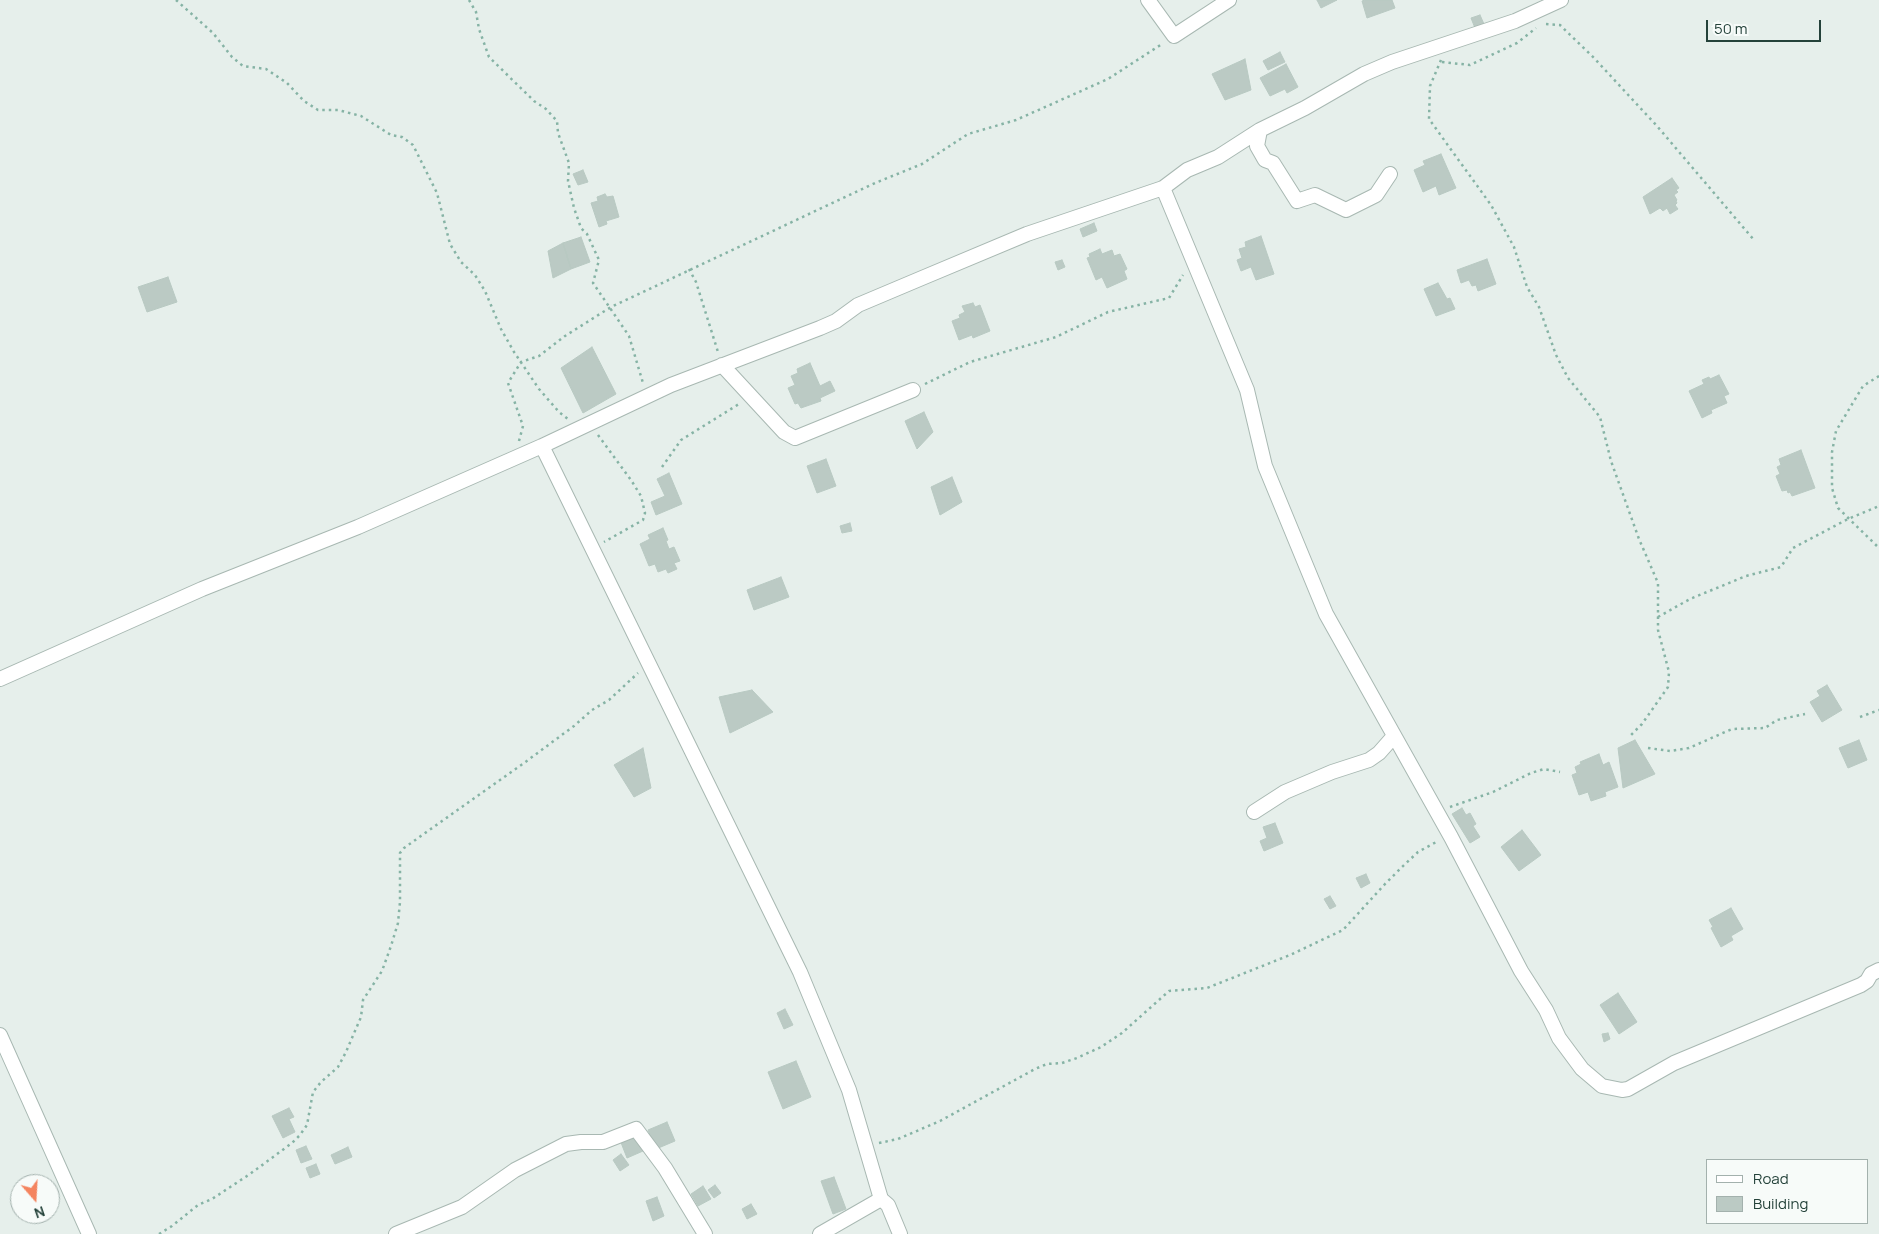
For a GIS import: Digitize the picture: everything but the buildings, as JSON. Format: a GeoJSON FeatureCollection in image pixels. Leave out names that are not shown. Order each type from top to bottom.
{"type":"FeatureCollection","features":[{"type":"Feature","properties":{"kind":"street"},"geometry":{"type":"LineString","coordinates":[[1148,0],[1174,36],[1229,0]]}},
{"type":"Feature","properties":{"kind":"street"},"geometry":{"type":"LineString","coordinates":[[0,679],[202,589],[358,527],[542,446],[649,396],[722,365],[820,328],[836,321],[858,305],[1027,234],[1163,188],[1187,170],[1218,157],[1260,130],[1305,108],[1364,74],[1515,21],[1545,3],[1561,0]]}},
{"type":"Feature","properties":{"kind":"street"},"geometry":{"type":"LineString","coordinates":[[1260,130],[1257,146],[1265,160],[1273,163],[1298,201],[1315,195],[1346,210],[1376,195],[1390,174]]}},
{"type":"Feature","properties":{"kind":"street"},"geometry":{"type":"LineString","coordinates":[[1163,188],[1247,390],[1265,466],[1326,614],[1451,837],[1515,961],[1546,1010],[1559,1038],[1582,1069],[1602,1086],[1622,1090],[1674,1063],[1861,985],[1867,981],[1871,974],[1879,970]]}},
{"type":"Feature","properties":{"kind":"street"},"geometry":{"type":"LineString","coordinates":[[722,365],[784,432],[795,438],[913,390]]}},
{"type":"Feature","properties":{"kind":"street"},"geometry":{"type":"LineString","coordinates":[[542,446],[800,972],[849,1090],[881,1199],[888,1205],[900,1234]]}},
{"type":"Feature","properties":{"kind":"street"},"geometry":{"type":"LineString","coordinates":[[1254,812],[1285,792],[1332,772],[1369,760],[1379,753],[1394,736]]}},
{"type":"Feature","properties":{"kind":"street"},"geometry":{"type":"LineString","coordinates":[[0,1035],[89,1234]]}},
{"type":"Feature","properties":{"kind":"street"},"geometry":{"type":"LineString","coordinates":[[396,1234],[462,1207],[514,1170],[566,1144],[603,1142],[636,1129],[665,1168],[705,1234]]}},
{"type":"Feature","properties":{"kind":"street"},"geometry":{"type":"LineString","coordinates":[[820,1234],[881,1199]]}},
{"type":"Feature","properties":{"kind":"path"},"geometry":{"type":"LineString","coordinates":[[176,0],[213,33],[232,57],[243,66],[266,69],[287,83],[304,101],[318,110],[338,110],[362,116],[391,135],[402,137],[413,145],[437,193],[450,244],[461,262],[475,275],[486,292],[501,329],[521,362],[539,389],[558,412],[584,426],[631,480],[641,496],[645,513],[643,520],[592,549]]}},
{"type":"Feature","properties":{"kind":"path"},"geometry":{"type":"LineString","coordinates":[[469,0],[476,12],[479,29],[489,57],[557,121],[558,133],[569,163],[568,181],[574,208],[581,228],[587,234],[599,260],[594,283],[611,306],[629,336],[640,376],[649,396]]}},
{"type":"Feature","properties":{"kind":"path"},"geometry":{"type":"LineString","coordinates":[[1440,61],[1470,65],[1517,43],[1537,28],[1548,23],[1560,25],[1594,58],[1657,126],[1754,240]]}},
{"type":"Feature","properties":{"kind":"path"},"geometry":{"type":"LineString","coordinates":[[516,457],[523,426],[508,383],[521,362],[539,356],[565,336],[611,306],[875,183],[922,164],[968,134],[1016,120],[1108,79],[1174,36]]}},
{"type":"Feature","properties":{"kind":"path"},"geometry":{"type":"LineString","coordinates":[[1452,42],[1440,61],[1430,86],[1429,119],[1491,205],[1514,247],[1527,287],[1539,307],[1556,356],[1568,378],[1600,417],[1611,461],[1639,539],[1658,583],[1658,630],[1669,672],[1668,687],[1642,724],[1631,735]]}},
{"type":"Feature","properties":{"kind":"path"},"geometry":{"type":"LineString","coordinates":[[913,390],[970,362],[1056,337],[1108,312],[1169,298],[1192,258]]}},
{"type":"Feature","properties":{"kind":"path"},"geometry":{"type":"LineString","coordinates":[[688,269],[696,282],[722,365]]}},
{"type":"Feature","properties":{"kind":"path"},"geometry":{"type":"LineString","coordinates":[[1879,376],[1863,386],[1836,431],[1832,452],[1832,488],[1838,508],[1848,520],[1879,548]]}},
{"type":"Feature","properties":{"kind":"path"},"geometry":{"type":"LineString","coordinates":[[662,467],[681,440],[751,396]]}},
{"type":"Feature","properties":{"kind":"path"},"geometry":{"type":"LineString","coordinates":[[1658,617],[1690,599],[1746,576],[1780,567],[1793,548],[1879,506]]}},
{"type":"Feature","properties":{"kind":"path"},"geometry":{"type":"LineString","coordinates":[[159,1234],[198,1205],[212,1199],[250,1174],[292,1143],[307,1125],[313,1092],[338,1067],[360,1017],[363,1000],[382,971],[391,946],[398,923],[400,853],[404,848],[524,763],[574,726],[592,710],[609,700],[648,662]]}},
{"type":"Feature","properties":{"kind":"path"},"geometry":{"type":"LineString","coordinates":[[1860,717],[1879,710]]}},
{"type":"Feature","properties":{"kind":"path"},"geometry":{"type":"LineString","coordinates":[[1648,748],[1670,751],[1689,748],[1732,729],[1766,728],[1777,720],[1805,714]]}},
{"type":"Feature","properties":{"kind":"path"},"geometry":{"type":"LineString","coordinates":[[1436,811],[1493,792],[1531,773],[1544,769],[1560,772]]}},
{"type":"Feature","properties":{"kind":"path"},"geometry":{"type":"LineString","coordinates":[[866,1147],[898,1138],[940,1121],[1035,1069],[1047,1064],[1077,1058],[1101,1047],[1122,1033],[1169,990],[1207,988],[1290,955],[1344,930],[1385,884],[1418,852],[1436,842],[1451,837]]}}]}
